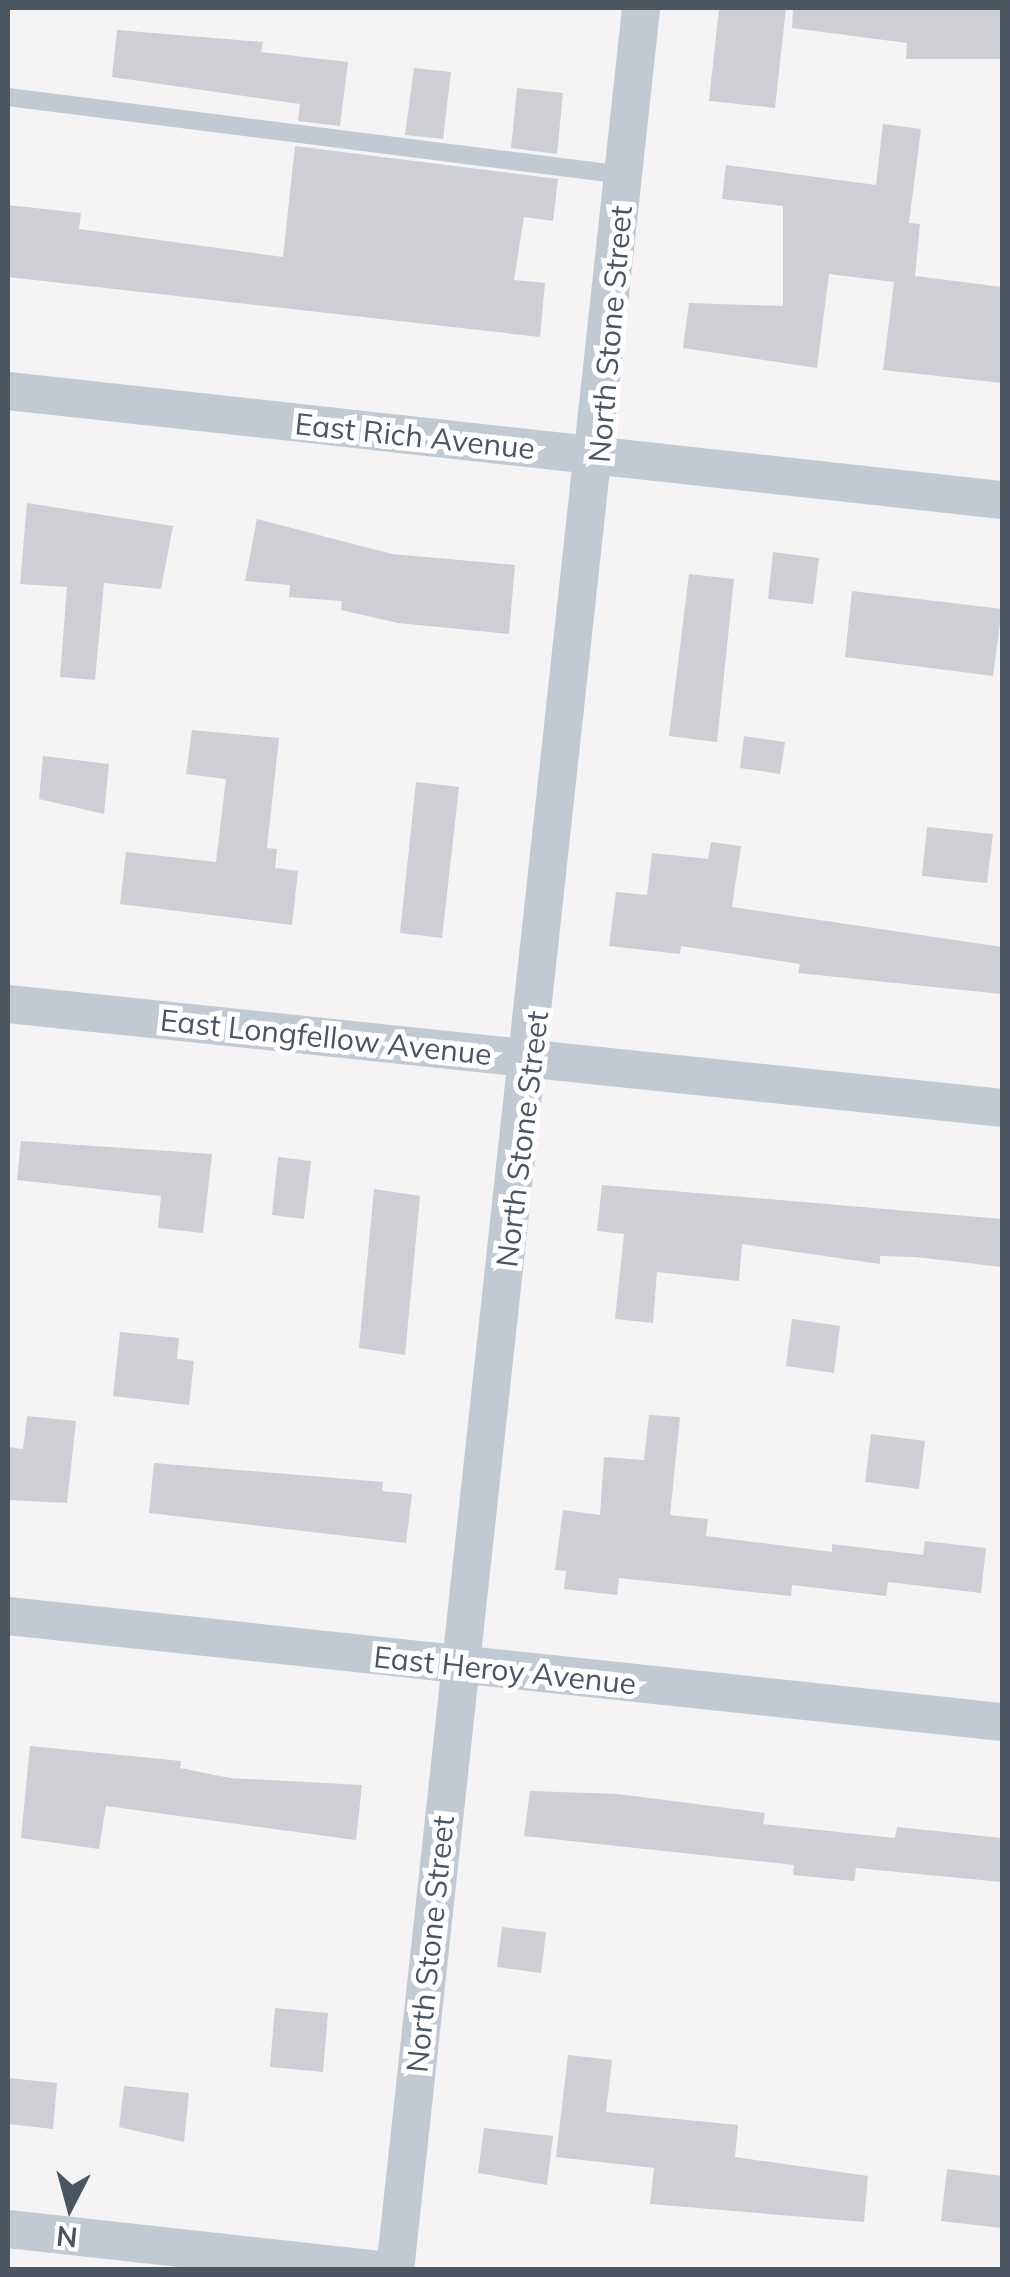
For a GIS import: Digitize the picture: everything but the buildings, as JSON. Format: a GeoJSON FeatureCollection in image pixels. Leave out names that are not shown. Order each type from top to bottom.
{"type":"FeatureCollection","features":[{"type":"Feature","properties":{"kind":"street","name":"North Stone Street"},"geometry":{"type":"LineString","coordinates":[[395,2270],[460,1665],[599,457],[642,8]]}},
{"type":"Feature","properties":{"kind":"street","name":"East Rich Avenue"},"geometry":{"type":"LineString","coordinates":[[8,390],[1002,500]]}},
{"type":"Feature","properties":{"kind":"street","name":"East Longfellow Avenue"},"geometry":{"type":"LineString","coordinates":[[8,1004],[1002,1108]]}},
{"type":"Feature","properties":{"kind":"street","name":"East Heroy Avenue"},"geometry":{"type":"LineString","coordinates":[[8,1616],[1002,1722]]}},
{"type":"Feature","properties":{"kind":"street"},"geometry":{"type":"LineString","coordinates":[[8,2230],[382,2270]]}},
{"type":"Feature","properties":{"kind":"lane"},"geometry":{"type":"LineString","coordinates":[[8,97],[625,176]]}}]}
